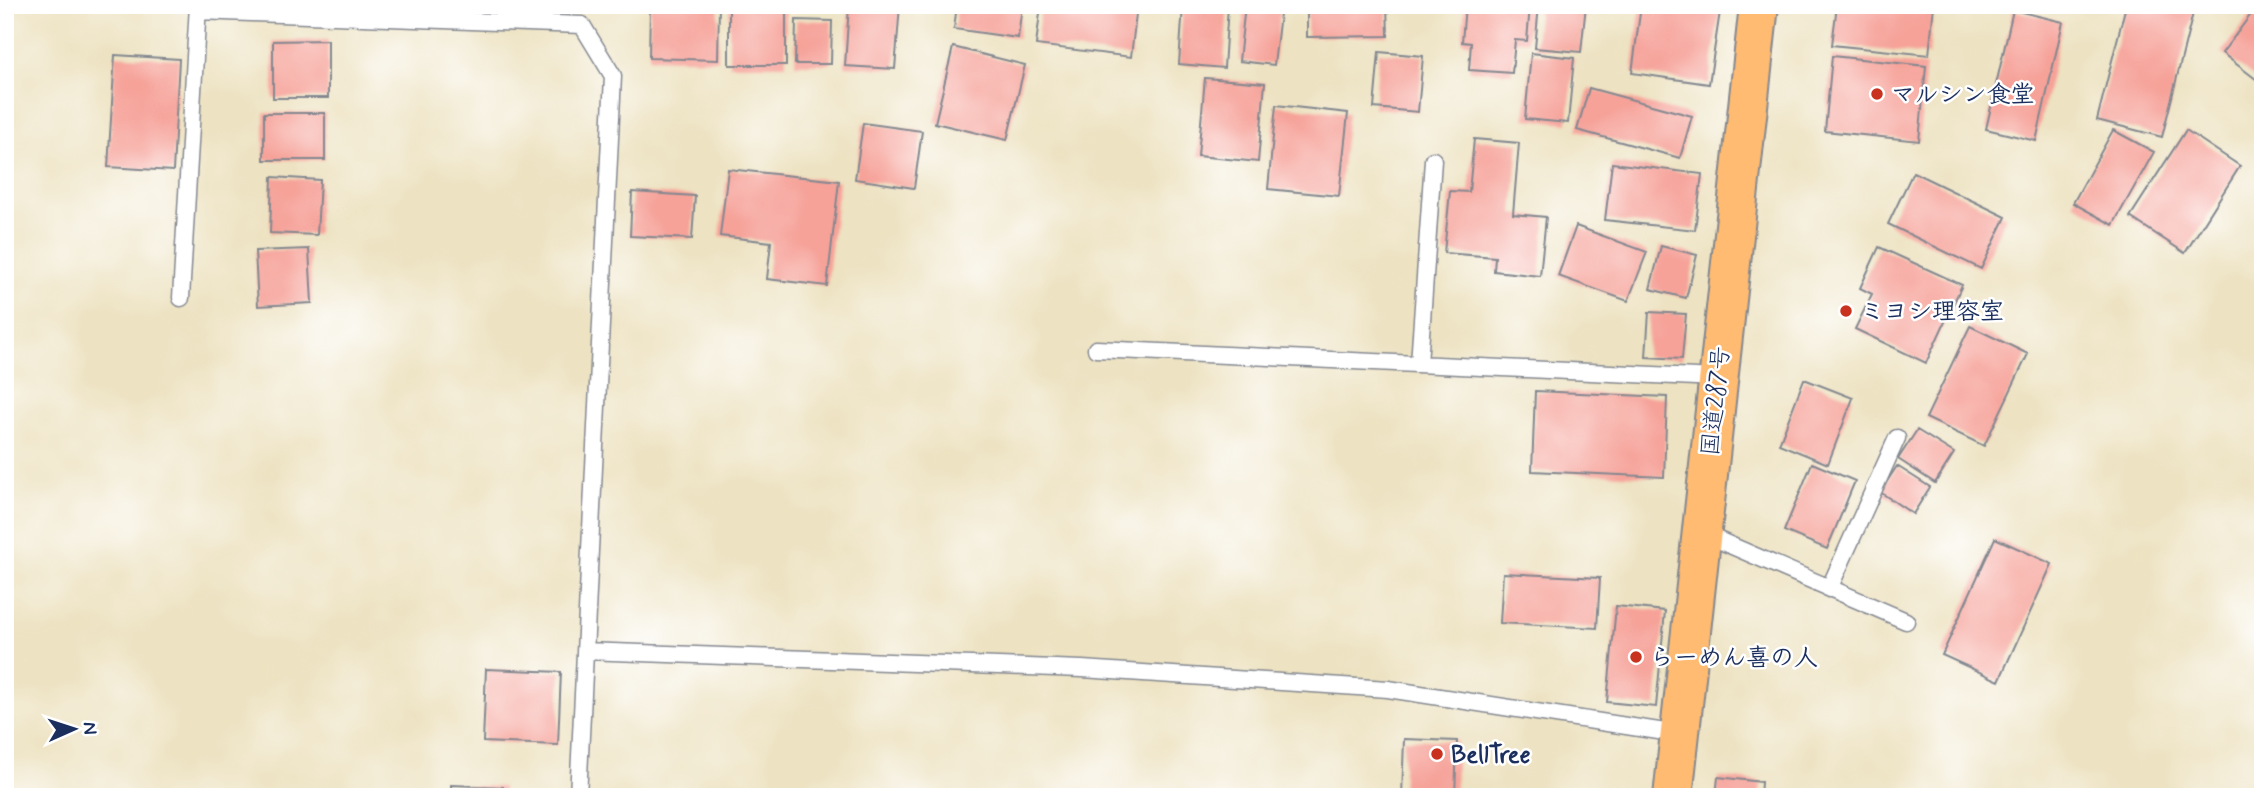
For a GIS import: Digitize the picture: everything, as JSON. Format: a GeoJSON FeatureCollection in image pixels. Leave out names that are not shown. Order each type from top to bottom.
{"type":"FeatureCollection","features":[{"type":"Feature","properties":{"kind":"highway","name":"国道287号"},"geometry":{"type":"LineString","coordinates":[[1673,797],[1759,5]]}},
{"type":"Feature","properties":{"kind":"lane"},"geometry":{"type":"LineString","coordinates":[[181,298],[198,8],[582,25],[613,76],[578,797]]}},
{"type":"Feature","properties":{"kind":"lane"},"geometry":{"type":"LineString","coordinates":[[1419,364],[1433,160]]}},
{"type":"Feature","properties":{"kind":"lane"},"geometry":{"type":"LineString","coordinates":[[1096,349],[1717,378]]}},
{"type":"Feature","properties":{"kind":"lane"},"geometry":{"type":"LineString","coordinates":[[1829,589],[1897,438]]}},
{"type":"Feature","properties":{"kind":"lane"},"geometry":{"type":"LineString","coordinates":[[1702,533],[1906,621]]}},
{"type":"Feature","properties":{"kind":"lane"},"geometry":{"type":"LineString","coordinates":[[585,651],[1082,669],[1388,689],[1678,734]]}},
{"type":"Feature","properties":{"kind":"building"},"geometry":{"type":"Polygon","coordinates":[[[650,5],[719,5],[718,60],[649,58],[650,5]]]}},
{"type":"Feature","properties":{"kind":"building"},"geometry":{"type":"Polygon","coordinates":[[[849,5],[900,5],[895,69],[845,66],[849,5]]]}},
{"type":"Feature","properties":{"kind":"building"},"geometry":{"type":"Polygon","coordinates":[[[957,5],[1022,5],[1018,38],[954,29],[957,5]]]}},
{"type":"Feature","properties":{"kind":"building"},"geometry":{"type":"Polygon","coordinates":[[[1041,5],[1137,5],[1131,57],[1036,45],[1041,5]]]}},
{"type":"Feature","properties":{"kind":"building"},"geometry":{"type":"Polygon","coordinates":[[[1183,5],[1228,5],[1224,68],[1179,64],[1183,5]]]}},
{"type":"Feature","properties":{"kind":"building"},"geometry":{"type":"Polygon","coordinates":[[[1245,5],[1281,5],[1274,65],[1239,61],[1245,5]]]}},
{"type":"Feature","properties":{"kind":"building"},"geometry":{"type":"Polygon","coordinates":[[[1307,5],[1387,5],[1388,36],[1307,37],[1307,5]]]}},
{"type":"Feature","properties":{"kind":"building"},"geometry":{"type":"Polygon","coordinates":[[[1465,5],[1530,5],[1527,41],[1515,40],[1512,73],[1469,70],[1471,43],[1462,42],[1465,5]]]}},
{"type":"Feature","properties":{"kind":"building"},"geometry":{"type":"Polygon","coordinates":[[[1539,5],[1586,5],[1581,52],[1535,48],[1539,5]]]}},
{"type":"Feature","properties":{"kind":"building"},"geometry":{"type":"Polygon","coordinates":[[[1641,5],[1721,5],[1709,84],[1632,73],[1641,5]]]}},
{"type":"Feature","properties":{"kind":"building"},"geometry":{"type":"Polygon","coordinates":[[[1837,5],[1934,5],[1929,55],[1832,45],[1837,5]]]}},
{"type":"Feature","properties":{"kind":"building"},"geometry":{"type":"Polygon","coordinates":[[[2126,5],[2195,5],[2162,137],[2097,120],[2126,5]]]}},
{"type":"Feature","properties":{"kind":"building"},"geometry":{"type":"Polygon","coordinates":[[[2258,5],[2263,5],[2263,73],[2257,80],[2222,53],[2258,5]]]}},
{"type":"Feature","properties":{"kind":"building"},"geometry":{"type":"Polygon","coordinates":[[[729,8],[786,8],[786,65],[729,65],[729,8]]]}},
{"type":"Feature","properties":{"kind":"building"},"geometry":{"type":"Polygon","coordinates":[[[2013,10],[2063,22],[2036,141],[1986,129],[2013,10]]]}},
{"type":"Feature","properties":{"kind":"building"},"geometry":{"type":"Polygon","coordinates":[[[796,20],[832,21],[831,64],[795,64],[796,20]]]}},
{"type":"Feature","properties":{"kind":"building"},"geometry":{"type":"Polygon","coordinates":[[[328,40],[328,98],[273,98],[273,41],[328,40]]]}},
{"type":"Feature","properties":{"kind":"building"},"geometry":{"type":"Polygon","coordinates":[[[953,47],[1025,65],[1007,140],[935,123],[953,47]]]}},
{"type":"Feature","properties":{"kind":"building"},"geometry":{"type":"Polygon","coordinates":[[[1379,52],[1423,56],[1418,112],[1374,108],[1379,52]]]}},
{"type":"Feature","properties":{"kind":"building"},"geometry":{"type":"Polygon","coordinates":[[[1531,53],[1574,58],[1568,123],[1525,119],[1531,53]]]}},
{"type":"Feature","properties":{"kind":"building"},"geometry":{"type":"Polygon","coordinates":[[[115,55],[179,59],[173,171],[108,167],[115,55]]]}},
{"type":"Feature","properties":{"kind":"building"},"geometry":{"type":"Polygon","coordinates":[[[1832,56],[1926,66],[1919,141],[1825,131],[1832,56]]]}},
{"type":"Feature","properties":{"kind":"building"},"geometry":{"type":"Polygon","coordinates":[[[1205,78],[1265,83],[1258,162],[1198,156],[1205,78]]]}},
{"type":"Feature","properties":{"kind":"building"},"geometry":{"type":"Polygon","coordinates":[[[1589,88],[1692,116],[1680,158],[1577,130],[1589,88]]]}},
{"type":"Feature","properties":{"kind":"building"},"geometry":{"type":"Polygon","coordinates":[[[1276,105],[1348,113],[1339,196],[1268,189],[1276,105]]]}},
{"type":"Feature","properties":{"kind":"building"},"geometry":{"type":"Polygon","coordinates":[[[264,113],[325,113],[325,160],[264,160],[264,113]]]}},
{"type":"Feature","properties":{"kind":"building"},"geometry":{"type":"Polygon","coordinates":[[[863,123],[922,131],[914,188],[855,179],[863,123]]]}},
{"type":"Feature","properties":{"kind":"building"},"geometry":{"type":"Polygon","coordinates":[[[2113,130],[2154,152],[2113,225],[2073,203],[2113,130]]]}},
{"type":"Feature","properties":{"kind":"building"},"geometry":{"type":"Polygon","coordinates":[[[2186,130],[2240,166],[2185,253],[2130,217],[2186,130]]]}},
{"type":"Feature","properties":{"kind":"building"},"geometry":{"type":"Polygon","coordinates":[[[1474,139],[1519,143],[1513,214],[1546,217],[1540,276],[1494,271],[1495,257],[1444,253],[1450,191],[1469,192],[1474,139]]]}},
{"type":"Feature","properties":{"kind":"building"},"geometry":{"type":"Polygon","coordinates":[[[1612,163],[1702,174],[1695,230],[1605,220],[1612,163]]]}},
{"type":"Feature","properties":{"kind":"building"},"geometry":{"type":"Polygon","coordinates":[[[728,169],[839,181],[827,286],[767,279],[771,242],[720,236],[728,169]]]}},
{"type":"Feature","properties":{"kind":"building"},"geometry":{"type":"Polygon","coordinates":[[[1913,172],[2006,217],[1981,269],[1888,224],[1913,172]]]}},
{"type":"Feature","properties":{"kind":"building"},"geometry":{"type":"Polygon","coordinates":[[[272,177],[320,180],[317,235],[270,233],[272,177]]]}},
{"type":"Feature","properties":{"kind":"building"},"geometry":{"type":"Polygon","coordinates":[[[632,192],[695,196],[692,239],[630,236],[632,192]]]}},
{"type":"Feature","properties":{"kind":"building"},"geometry":{"type":"Polygon","coordinates":[[[1576,226],[1647,252],[1628,301],[1558,276],[1576,226]]]}},
{"type":"Feature","properties":{"kind":"building"},"geometry":{"type":"Polygon","coordinates":[[[1661,246],[1697,255],[1686,298],[1650,289],[1661,246]]]}},
{"type":"Feature","properties":{"kind":"building"},"geometry":{"type":"Polygon","coordinates":[[[1879,247],[1962,285],[1926,363],[1855,329],[1872,294],[1860,288],[1879,247]]]}},
{"type":"Feature","properties":{"kind":"building"},"geometry":{"type":"Polygon","coordinates":[[[309,249],[312,303],[258,306],[255,251],[309,249]]]}},
{"type":"Feature","properties":{"kind":"building"},"geometry":{"type":"Polygon","coordinates":[[[1649,312],[1686,314],[1682,359],[1646,357],[1649,312]]]}},
{"type":"Feature","properties":{"kind":"building"},"geometry":{"type":"Polygon","coordinates":[[[1970,326],[2028,354],[1984,446],[1926,418],[1970,326]]]}},
{"type":"Feature","properties":{"kind":"building"},"geometry":{"type":"Polygon","coordinates":[[[1804,379],[1853,398],[1828,464],[1779,444],[1804,379]]]}},
{"type":"Feature","properties":{"kind":"building"},"geometry":{"type":"Polygon","coordinates":[[[1535,391],[1667,397],[1664,477],[1532,471],[1535,391]]]}},
{"type":"Feature","properties":{"kind":"building"},"geometry":{"type":"Polygon","coordinates":[[[1917,430],[1954,453],[1935,483],[1898,459],[1917,430]]]}},
{"type":"Feature","properties":{"kind":"building"},"geometry":{"type":"Polygon","coordinates":[[[1812,463],[1855,481],[1827,549],[1784,531],[1812,463]]]}},
{"type":"Feature","properties":{"kind":"building"},"geometry":{"type":"Polygon","coordinates":[[[1897,466],[1930,487],[1913,514],[1880,492],[1897,466]]]}},
{"type":"Feature","properties":{"kind":"building"},"geometry":{"type":"Polygon","coordinates":[[[1995,538],[2052,564],[1999,681],[1942,655],[1995,538]]]}},
{"type":"Feature","properties":{"kind":"building"},"geometry":{"type":"Polygon","coordinates":[[[1503,573],[1600,578],[1597,628],[1500,623],[1503,573]]]}},
{"type":"Feature","properties":{"kind":"building","name":"らーめん喜の人"},"geometry":{"type":"Polygon","coordinates":[[[1616,606],[1665,611],[1656,707],[1607,702],[1616,606]]]}},
{"type":"Feature","properties":{"kind":"building"},"geometry":{"type":"Polygon","coordinates":[[[486,669],[561,672],[558,745],[483,742],[486,669]]]}},
{"type":"Feature","properties":{"kind":"building"},"geometry":{"type":"Polygon","coordinates":[[[1404,739],[1457,741],[1455,797],[1402,797],[1404,739]]]}},
{"type":"Feature","properties":{"kind":"building"},"geometry":{"type":"Polygon","coordinates":[[[1718,777],[1761,782],[1760,797],[1716,797],[1718,777]]]}},
{"type":"Feature","properties":{"kind":"building"},"geometry":{"type":"Polygon","coordinates":[[[451,785],[503,787],[503,797],[451,797],[451,785]]]}},
{"type":"Feature","properties":{"kind":"building"},"geometry":{"type":"Polygon","coordinates":[[[1483,791],[1514,795],[1514,797],[1482,797],[1483,791]]]}},
{"type":"Feature","properties":{"kind":"place","name":"マルシン食堂"},"geometry":{"type":"Point","coordinates":[1877,94]}},
{"type":"Feature","properties":{"kind":"place","name":"ミヨシ理容室"},"geometry":{"type":"Point","coordinates":[1846,311]}},
{"type":"Feature","properties":{"kind":"place","name":"らーめん喜の人"},"geometry":{"type":"Point","coordinates":[1636,657]}},
{"type":"Feature","properties":{"kind":"place","name":"BellTree"},"geometry":{"type":"Point","coordinates":[1437,754]}}]}
